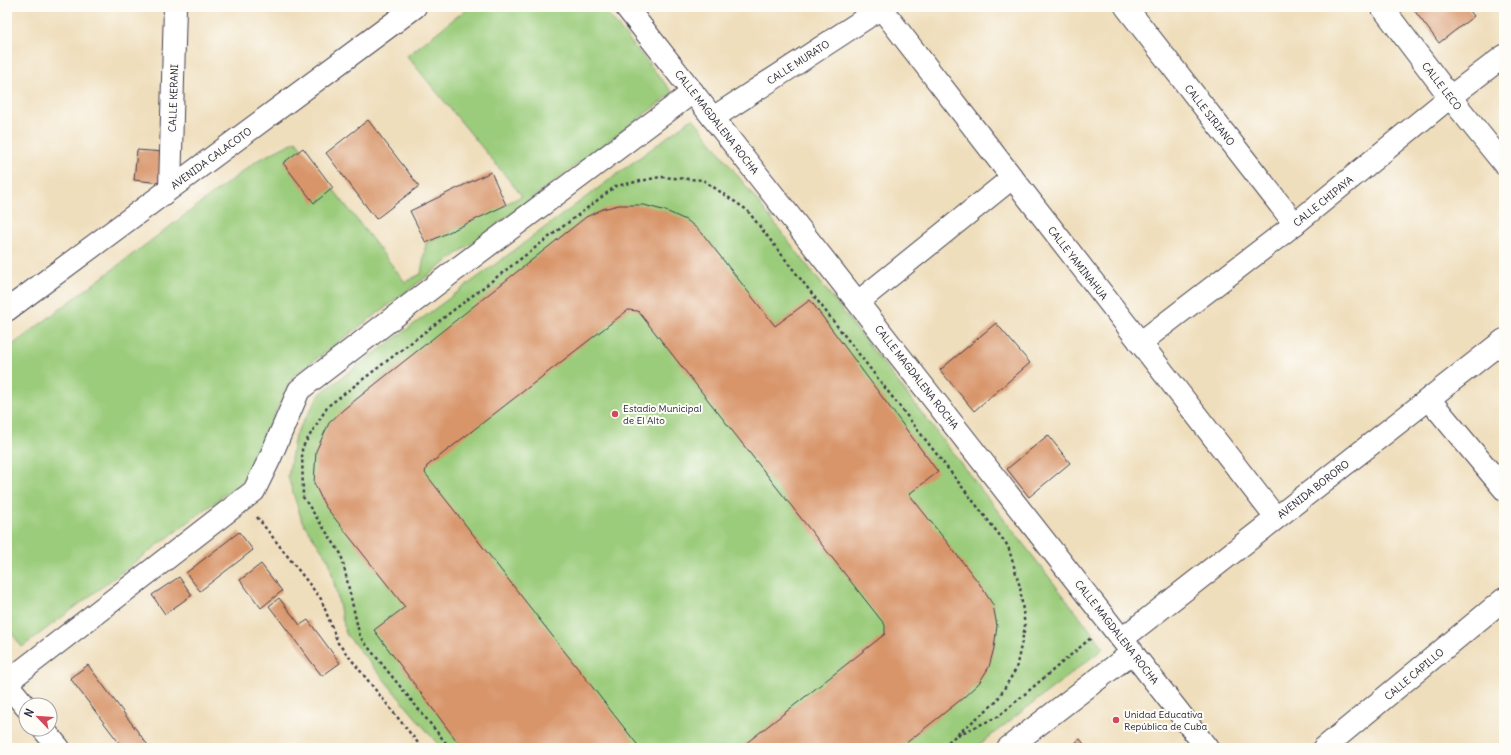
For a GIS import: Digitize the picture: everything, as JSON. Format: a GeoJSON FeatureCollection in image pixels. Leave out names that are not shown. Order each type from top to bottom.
{"type":"FeatureCollection","features":[{"type":"Feature","properties":{"kind":"street","name":"CALLE KERANI"},"geometry":{"type":"LineString","coordinates":[[170,188],[175,7]]}},
{"type":"Feature","properties":{"kind":"street","name":"AVENIDA CALACOTO"},"geometry":{"type":"LineString","coordinates":[[7,310],[415,7]]}},
{"type":"Feature","properties":{"kind":"street","name":"CALLE MAGDALENA ROCHA"},"geometry":{"type":"LineString","coordinates":[[626,7],[1207,748]]}},
{"type":"Feature","properties":{"kind":"street","name":"CALLE SIRIANO"},"geometry":{"type":"LineString","coordinates":[[1126,7],[1295,224]]}},
{"type":"Feature","properties":{"kind":"street","name":"CALLE LECO"},"geometry":{"type":"LineString","coordinates":[[1382,7],[1450,97],[1504,164]]}},
{"type":"Feature","properties":{"kind":"street","name":"CALLE MURATO"},"geometry":{"type":"LineString","coordinates":[[713,118],[882,8]]}},
{"type":"Feature","properties":{"kind":"street","name":"CALLE YAMINAHUA"},"geometry":{"type":"LineString","coordinates":[[882,8],[1276,518]]}},
{"type":"Feature","properties":{"kind":"street","name":"CALLE CHIPAYA"},"geometry":{"type":"LineString","coordinates":[[1140,343],[1295,224],[1450,97],[1504,56]]}},
{"type":"Feature","properties":{"kind":"street"},"geometry":{"type":"LineString","coordinates":[[18,697],[7,683],[254,491],[300,390],[450,274],[693,92]]}},
{"type":"Feature","properties":{"kind":"street"},"geometry":{"type":"LineString","coordinates":[[858,302],[1012,178]]}},
{"type":"Feature","properties":{"kind":"street","name":"AVENIDA BORORO"},"geometry":{"type":"LineString","coordinates":[[1008,748],[1121,638],[1504,340]]}},
{"type":"Feature","properties":{"kind":"street"},"geometry":{"type":"LineString","coordinates":[[1429,399],[1504,489]]}},
{"type":"Feature","properties":{"kind":"street","name":"CALLE CAPILLO"},"geometry":{"type":"LineString","coordinates":[[1324,748],[1504,599]]}},
{"type":"Feature","properties":{"kind":"street"},"geometry":{"type":"LineString","coordinates":[[50,737],[59,748]]}},
{"type":"Feature","properties":{"kind":"path"},"geometry":{"type":"LineString","coordinates":[[450,748],[360,637],[341,554],[303,497],[302,448],[328,406],[616,186],[660,177],[703,180],[747,210],[1008,546],[1020,587],[1025,627],[1016,669],[996,702],[940,748]]}},
{"type":"Feature","properties":{"kind":"path"},"geometry":{"type":"LineString","coordinates":[[243,500],[321,598],[338,643],[422,748]]}},
{"type":"Feature","properties":{"kind":"path"},"geometry":{"type":"LineString","coordinates":[[954,737],[999,716],[1121,638]]}},
{"type":"Feature","properties":{"kind":"green space"},"geometry":{"type":"Polygon","coordinates":[[[469,7],[602,7],[673,93],[292,377],[243,481],[22,647],[7,627],[7,349],[258,160],[296,141],[405,282],[421,274],[426,243],[522,196],[407,56],[469,7]]]}},
{"type":"Feature","properties":{"kind":"green space","name":"Estadio Municipal de El Alto"},"geometry":{"type":"Polygon","coordinates":[[[693,118],[1104,648],[975,748],[441,748],[346,634],[329,561],[302,521],[288,477],[295,435],[321,393],[693,118]]]}},
{"type":"Feature","properties":{"kind":"building"},"geometry":{"type":"Polygon","coordinates":[[[1418,7],[1467,7],[1474,16],[1439,43],[1414,10],[1418,7]]]}},
{"type":"Feature","properties":{"kind":"building"},"geometry":{"type":"Polygon","coordinates":[[[368,120],[419,186],[376,219],[326,153],[368,120]]]}},
{"type":"Feature","properties":{"kind":"building"},"geometry":{"type":"Polygon","coordinates":[[[303,148],[333,188],[314,203],[283,163],[303,148]]]}},
{"type":"Feature","properties":{"kind":"building"},"geometry":{"type":"Polygon","coordinates":[[[137,150],[164,152],[161,183],[134,180],[137,150]]]}},
{"type":"Feature","properties":{"kind":"building"},"geometry":{"type":"Polygon","coordinates":[[[491,172],[506,205],[426,243],[410,211],[491,172]]]}},
{"type":"Feature","properties":{"kind":"building"},"geometry":{"type":"Polygon","coordinates":[[[619,205],[644,205],[666,211],[688,221],[702,233],[775,326],[810,300],[938,472],[909,494],[979,583],[993,605],[997,626],[994,648],[989,667],[979,683],[963,698],[900,748],[740,748],[885,634],[885,625],[638,311],[628,310],[427,466],[425,473],[640,748],[462,748],[374,630],[405,607],[325,506],[314,483],[316,451],[329,423],[344,409],[586,217],[603,209],[619,205]]]}},
{"type":"Feature","properties":{"kind":"building"},"geometry":{"type":"Polygon","coordinates":[[[996,323],[1030,363],[974,411],[940,370],[996,323]]]}},
{"type":"Feature","properties":{"kind":"building"},"geometry":{"type":"Polygon","coordinates":[[[1048,435],[1070,463],[1029,497],[1007,469],[1048,435]]]}},
{"type":"Feature","properties":{"kind":"building"},"geometry":{"type":"Polygon","coordinates":[[[239,532],[253,550],[200,591],[186,573],[239,532]]]}},
{"type":"Feature","properties":{"kind":"building"},"geometry":{"type":"Polygon","coordinates":[[[261,564],[282,591],[261,608],[240,580],[261,564]]]}},
{"type":"Feature","properties":{"kind":"building"},"geometry":{"type":"Polygon","coordinates":[[[179,577],[192,595],[165,614],[152,595],[179,577]]]}},
{"type":"Feature","properties":{"kind":"building"},"geometry":{"type":"Polygon","coordinates":[[[279,598],[300,625],[308,620],[340,663],[322,676],[269,606],[279,598]]]}},
{"type":"Feature","properties":{"kind":"building"},"geometry":{"type":"Polygon","coordinates":[[[88,665],[150,748],[123,748],[70,678],[88,665]]]}},
{"type":"Feature","properties":{"kind":"building"},"geometry":{"type":"Polygon","coordinates":[[[1080,739],[1087,748],[1069,748],[1080,739]]]}},
{"type":"Feature","properties":{"kind":"place","name":"Estadio Municipal de El Alto"},"geometry":{"type":"Point","coordinates":[615,414]}},
{"type":"Feature","properties":{"kind":"place","name":"Unidad Educativa República de Cuba"},"geometry":{"type":"Point","coordinates":[1116,720]}}]}
